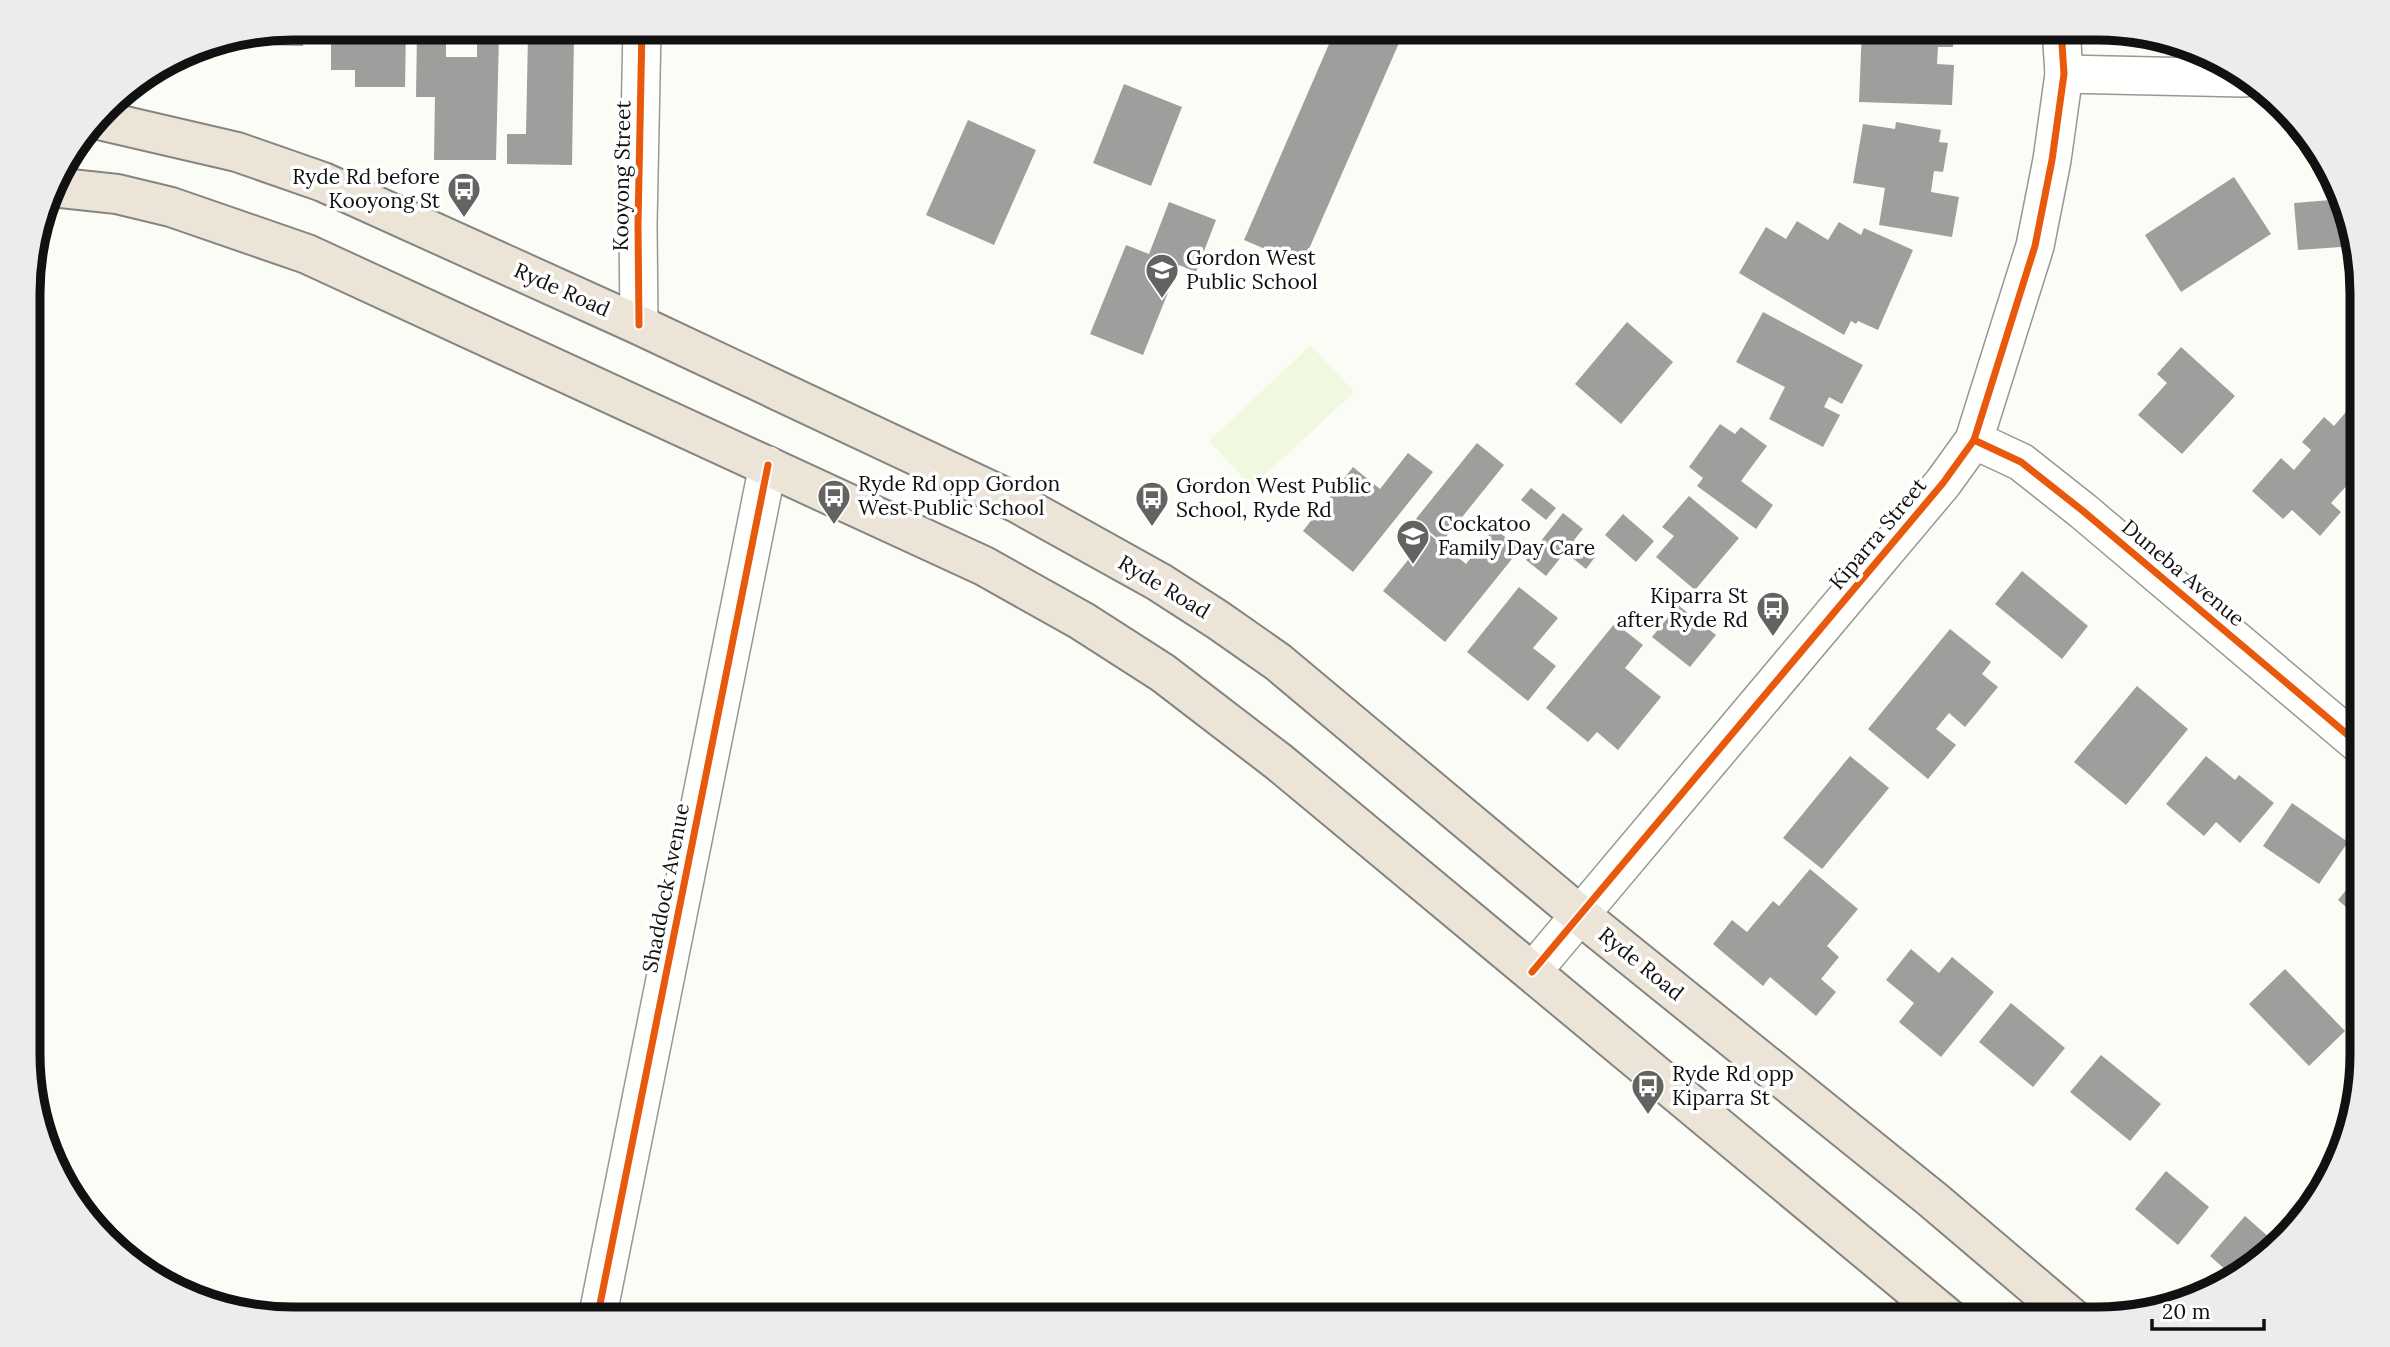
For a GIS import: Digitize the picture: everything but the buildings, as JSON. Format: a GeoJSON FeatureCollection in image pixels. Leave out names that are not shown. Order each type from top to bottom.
{"type":"FeatureCollection","features":[{"type":"Feature","properties":{"kind":"highway","name":"Ryde Road"},"geometry":{"type":"LineString","coordinates":[[107,122],[237,152],[323,182],[639,325],[1017,503],[1159,582],[1278,662],[1580,915],[1932,1199],[2060,1307]]}},
{"type":"Feature","properties":{"kind":"highway"},"geometry":{"type":"LineString","coordinates":[[64,188],[117,194],[171,207],[307,254],[984,566],[1082,621],[1163,673],[1279,762],[1936,1307]]}},
{"type":"Feature","properties":{"kind":"street","name":"Kooyong Street"},"geometry":{"type":"LineString","coordinates":[[639,325],[642,40]]}},
{"type":"Feature","properties":{"kind":"street","name":"Kiparra Street"},"geometry":{"type":"LineString","coordinates":[[1532,972],[1943,483],[1974,440],[2035,246],[2052,160],[2064,74],[2062,40]]}},
{"type":"Feature","properties":{"kind":"street"},"geometry":{"type":"LineString","coordinates":[[2064,74],[2229,78]]}},
{"type":"Feature","properties":{"kind":"street","name":"Duneba Avenue"},"geometry":{"type":"LineString","coordinates":[[1974,440],[2021,461],[2350,737]]}},
{"type":"Feature","properties":{"kind":"street","name":"Shaddock Avenue"},"geometry":{"type":"LineString","coordinates":[[599,1307],[768,465]]}},
{"type":"Feature","properties":{"kind":"green space"},"geometry":{"type":"Polygon","coordinates":[[[1311,345],[1354,392],[1252,487],[1209,441],[1311,345]]]}},
{"type":"Feature","properties":{"kind":"cycle path"},"geometry":{"type":"LineString","coordinates":[[639,325],[642,40]]}},
{"type":"Feature","properties":{"kind":"cycle path"},"geometry":{"type":"LineString","coordinates":[[1532,972],[1943,483],[1974,440],[2035,246],[2052,160],[2064,74],[2062,40]]}},
{"type":"Feature","properties":{"kind":"cycle path"},"geometry":{"type":"LineString","coordinates":[[1974,440],[2021,462],[2083,511],[2350,737]]}},
{"type":"Feature","properties":{"kind":"cycle path"},"geometry":{"type":"LineString","coordinates":[[599,1307],[768,465]]}},
{"type":"Feature","properties":{"kind":"place","name":"Ryde Rd before Kooyong St"},"geometry":{"type":"Point","coordinates":[464,219]}},
{"type":"Feature","properties":{"kind":"place","name":"Gordon West Public School"},"geometry":{"type":"Point","coordinates":[1162,300]}},
{"type":"Feature","properties":{"kind":"place","name":"Ryde Rd opp Gordon West Public School"},"geometry":{"type":"Point","coordinates":[834,526]}},
{"type":"Feature","properties":{"kind":"place","name":"Gordon West Public School, Ryde Rd"},"geometry":{"type":"Point","coordinates":[1152,528]}},
{"type":"Feature","properties":{"kind":"place","name":"Cockatoo Family Day Care"},"geometry":{"type":"Point","coordinates":[1413,566]}},
{"type":"Feature","properties":{"kind":"place","name":"Kiparra St after Ryde Rd"},"geometry":{"type":"Point","coordinates":[1773,638]}},
{"type":"Feature","properties":{"kind":"place","name":"Ryde Rd opp Kiparra St"},"geometry":{"type":"Point","coordinates":[1648,1116]}}]}
